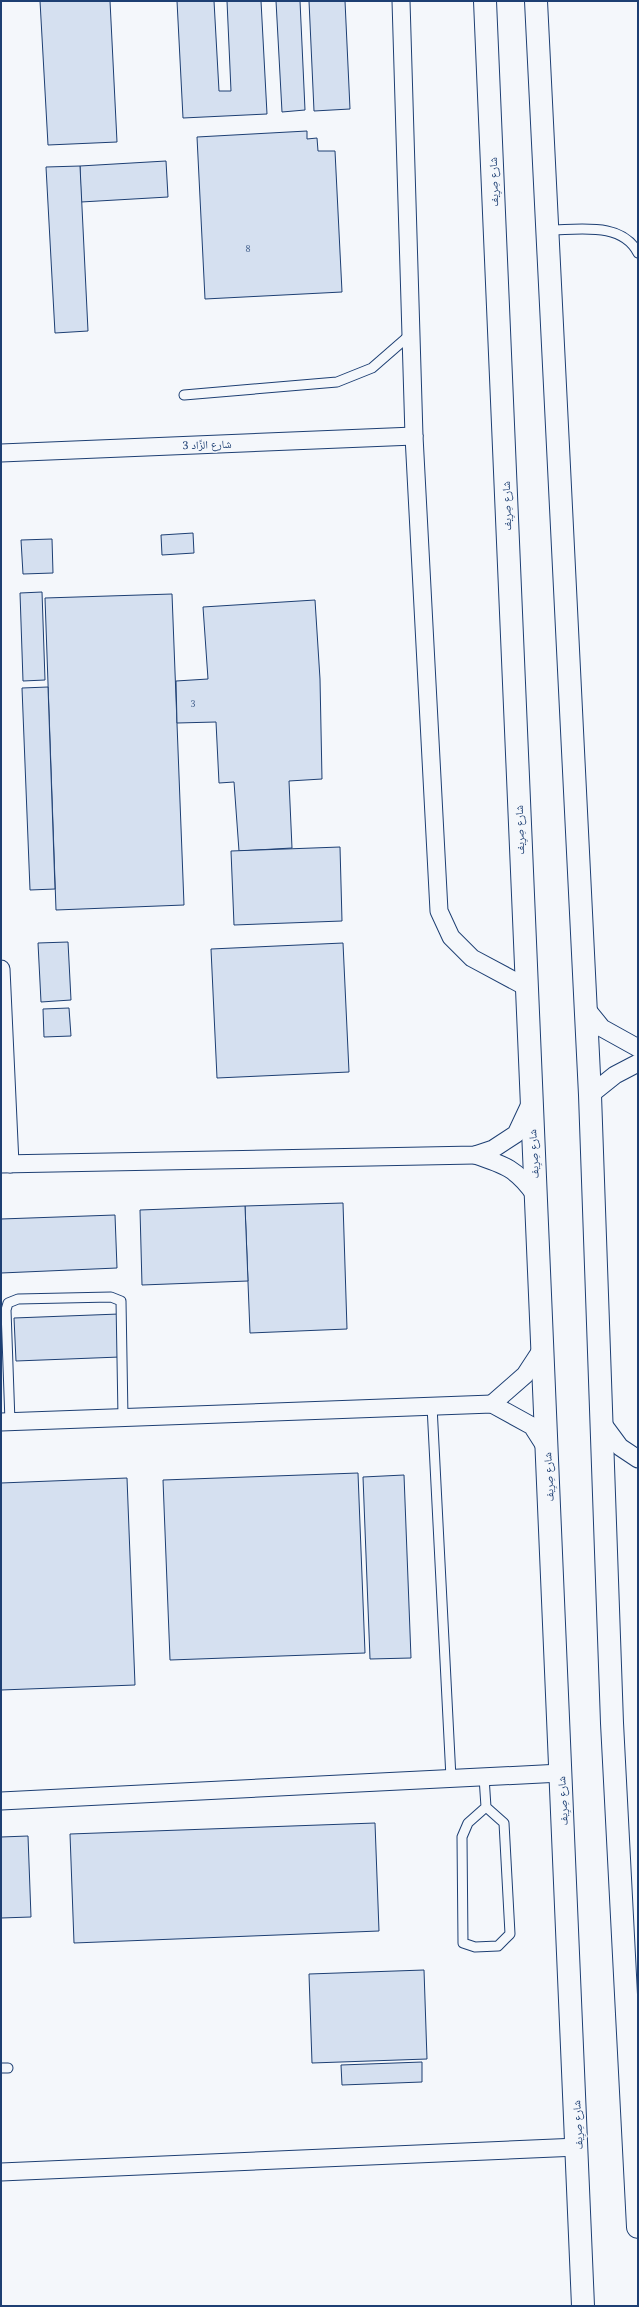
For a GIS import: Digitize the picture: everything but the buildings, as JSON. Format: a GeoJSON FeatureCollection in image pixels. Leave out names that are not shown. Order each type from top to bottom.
{"type":"FeatureCollection","features":[{"type":"Feature","properties":{"kind":"main road","name":"شارع صِرِيف"},"geometry":{"type":"LineString","coordinates":[[485,1],[535,1195],[578,2147],[583,2306]]}},
{"type":"Feature","properties":{"kind":"main road"},"geometry":{"type":"LineString","coordinates":[[536,1],[590,1094],[603,1424],[612,1723],[636,2154],[638,2227]]}},
{"type":"Feature","properties":{"kind":"street"},"geometry":{"type":"LineString","coordinates":[[401,1],[414,436],[439,911],[450,937],[472,958],[526,987]]}},
{"type":"Feature","properties":{"kind":"street","name":"شارع الزَّاد 3"},"geometry":{"type":"LineString","coordinates":[[1,452],[414,436]]}},
{"type":"Feature","properties":{"kind":"street"},"geometry":{"type":"LineString","coordinates":[[1,969],[5,1164],[475,1155],[493,1149],[516,1134],[531,1102]]}},
{"type":"Feature","properties":{"kind":"street"},"geometry":{"type":"LineString","coordinates":[[585,1007],[602,1028],[638,1048]]}},
{"type":"Feature","properties":{"kind":"street"},"geometry":{"type":"LineString","coordinates":[[590,1094],[615,1075],[638,1063]]}},
{"type":"Feature","properties":{"kind":"street"},"geometry":{"type":"LineString","coordinates":[[475,1155],[502,1164],[523,1178],[535,1195]]}},
{"type":"Feature","properties":{"kind":"street"},"geometry":{"type":"LineString","coordinates":[[492,1404],[525,1375],[542,1349]]}},
{"type":"Feature","properties":{"kind":"street"},"geometry":{"type":"LineString","coordinates":[[5,1422],[492,1404],[532,1426],[546,1448]]}},
{"type":"Feature","properties":{"kind":"street"},"geometry":{"type":"LineString","coordinates":[[603,1424],[620,1447],[638,1459]]}},
{"type":"Feature","properties":{"kind":"street"},"geometry":{"type":"LineString","coordinates":[[1,1801],[561,1773]]}},
{"type":"Feature","properties":{"kind":"street"},"geometry":{"type":"LineString","coordinates":[[1,2172],[578,2147]]}},
{"type":"Feature","properties":{"kind":"lane"},"geometry":{"type":"LineString","coordinates":[[548,230],[598,230],[615,232],[634,245],[638,253]]}},
{"type":"Feature","properties":{"kind":"lane"},"geometry":{"type":"LineString","coordinates":[[184,394],[337,382],[372,368],[411,334]]}},
{"type":"Feature","properties":{"kind":"lane"},"geometry":{"type":"LineString","coordinates":[[5,1422],[6,1310],[8,1303],[18,1299],[111,1297],[121,1301],[123,1417]]}},
{"type":"Feature","properties":{"kind":"lane"},"geometry":{"type":"LineString","coordinates":[[432,1406],[451,1778]]}},
{"type":"Feature","properties":{"kind":"lane"},"geometry":{"type":"LineString","coordinates":[[484,1777],[486,1808],[504,1823],[510,1934],[498,1946],[475,1947],[463,1943],[462,1837],[468,1823],[486,1808]]}}]}
